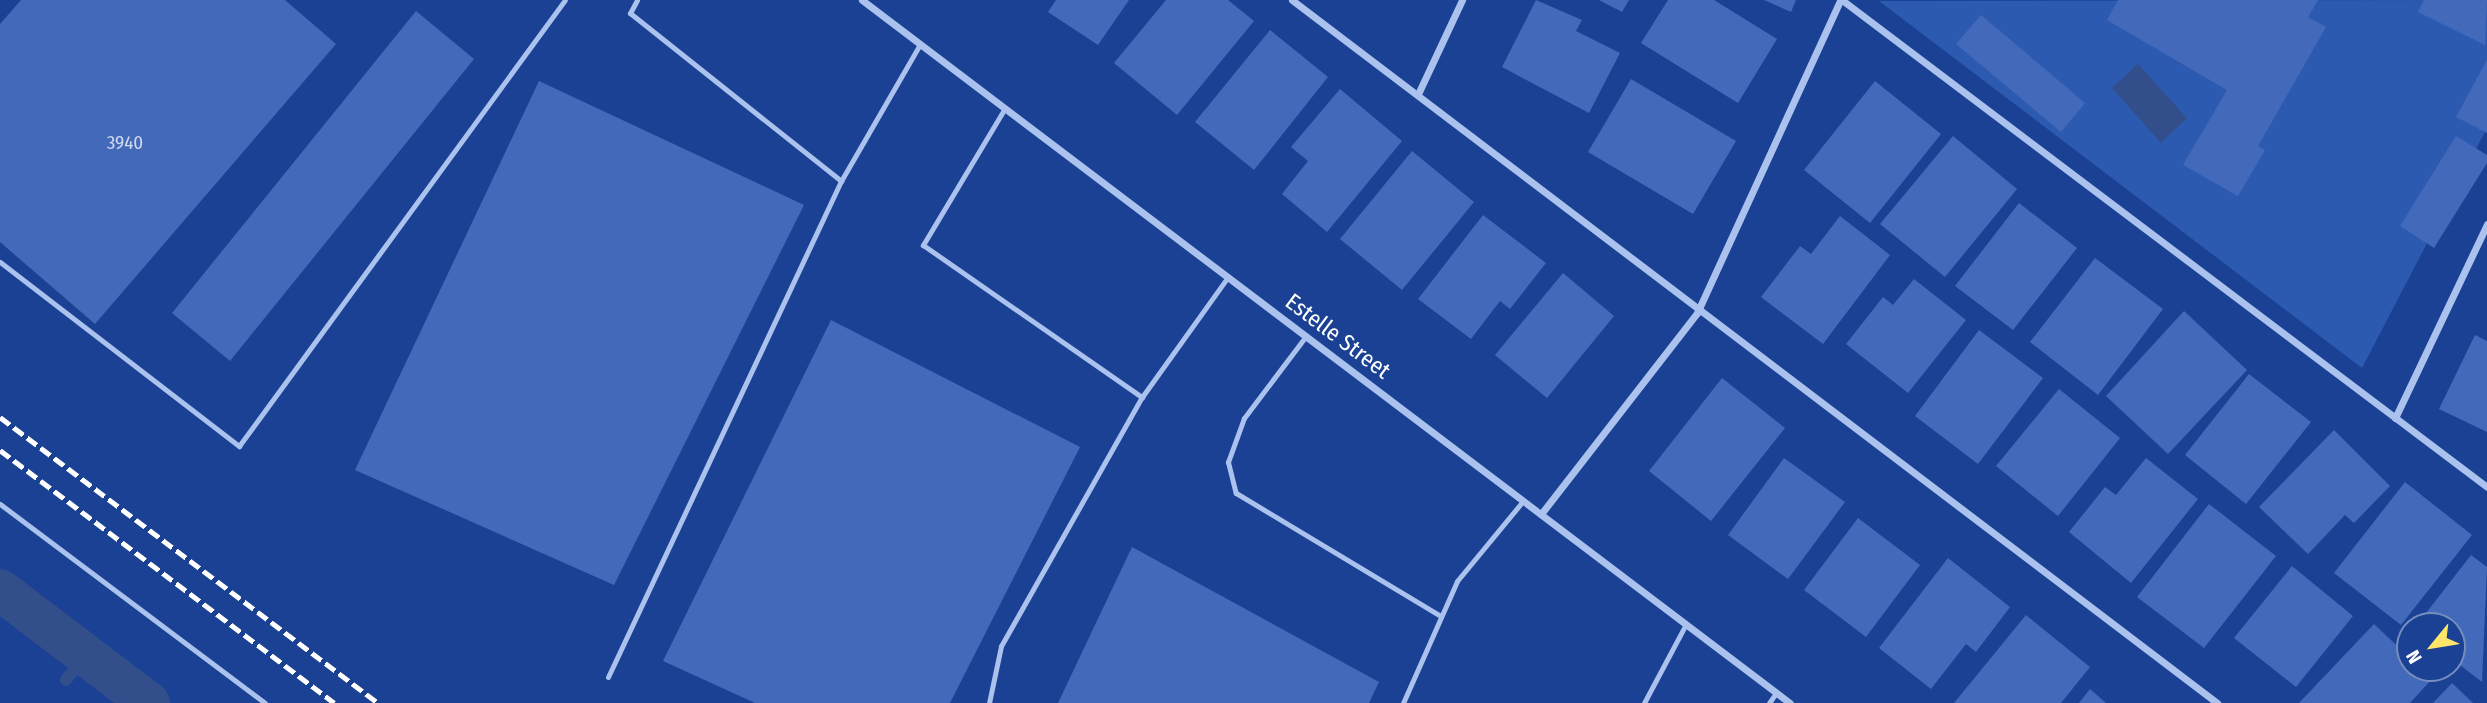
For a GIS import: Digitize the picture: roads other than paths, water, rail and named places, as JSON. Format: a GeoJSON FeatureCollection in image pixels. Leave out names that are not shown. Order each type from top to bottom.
{"type":"FeatureCollection","features":[{"type":"Feature","properties":{"kind":"street","name":"Estelle Street"},"geometry":{"type":"LineString","coordinates":[[862,0],[1790,703]]}},
{"type":"Feature","properties":{"kind":"street"},"geometry":{"type":"LineString","coordinates":[[1292,0],[1419,94],[1697,313],[2217,703]]}},
{"type":"Feature","properties":{"kind":"street"},"geometry":{"type":"LineString","coordinates":[[1419,94],[1462,0]]}},
{"type":"Feature","properties":{"kind":"street"},"geometry":{"type":"LineString","coordinates":[[1541,514],[1697,313],[1841,0],[2487,488]]}},
{"type":"Feature","properties":{"kind":"street"},"geometry":{"type":"LineString","coordinates":[[2395,418],[2487,224]]}},
{"type":"Feature","properties":{"kind":"lane"},"geometry":{"type":"LineString","coordinates":[[0,262],[239,446],[565,0]]}},
{"type":"Feature","properties":{"kind":"lane"},"geometry":{"type":"LineString","coordinates":[[637,0],[630,13],[841,181]]}},
{"type":"Feature","properties":{"kind":"lane"},"geometry":{"type":"LineString","coordinates":[[608,677],[841,181],[920,44]]}},
{"type":"Feature","properties":{"kind":"lane"},"geometry":{"type":"LineString","coordinates":[[1005,108],[923,244],[1142,397]]}},
{"type":"Feature","properties":{"kind":"lane"},"geometry":{"type":"LineString","coordinates":[[989,703],[1001,646],[1142,397],[1228,277]]}},
{"type":"Feature","properties":{"kind":"lane"},"geometry":{"type":"LineString","coordinates":[[1306,337],[1244,418],[1228,463],[1236,493],[1441,616]]}},
{"type":"Feature","properties":{"kind":"lane"},"geometry":{"type":"LineString","coordinates":[[1403,703],[1457,581],[1523,501]]}},
{"type":"Feature","properties":{"kind":"lane"},"geometry":{"type":"LineString","coordinates":[[0,504],[265,703]]}},
{"type":"Feature","properties":{"kind":"lane"},"geometry":{"type":"LineString","coordinates":[[1644,703],[1686,624]]}},
{"type":"Feature","properties":{"kind":"lane"},"geometry":{"type":"LineString","coordinates":[[1769,703],[1776,693]]}},
{"type":"Feature","properties":{"kind":"waterway"},"geometry":{"type":"LineString","coordinates":[[0,590],[149,703]]}},
{"type":"Feature","properties":{"kind":"waterway"},"geometry":{"type":"LineString","coordinates":[[66,680],[85,655]]}},
{"type":"Feature","properties":{"kind":"railway"},"geometry":{"type":"LineString","coordinates":[[0,417],[378,703]]}},
{"type":"Feature","properties":{"kind":"railway"},"geometry":{"type":"LineString","coordinates":[[0,450],[334,703]]}}]}
